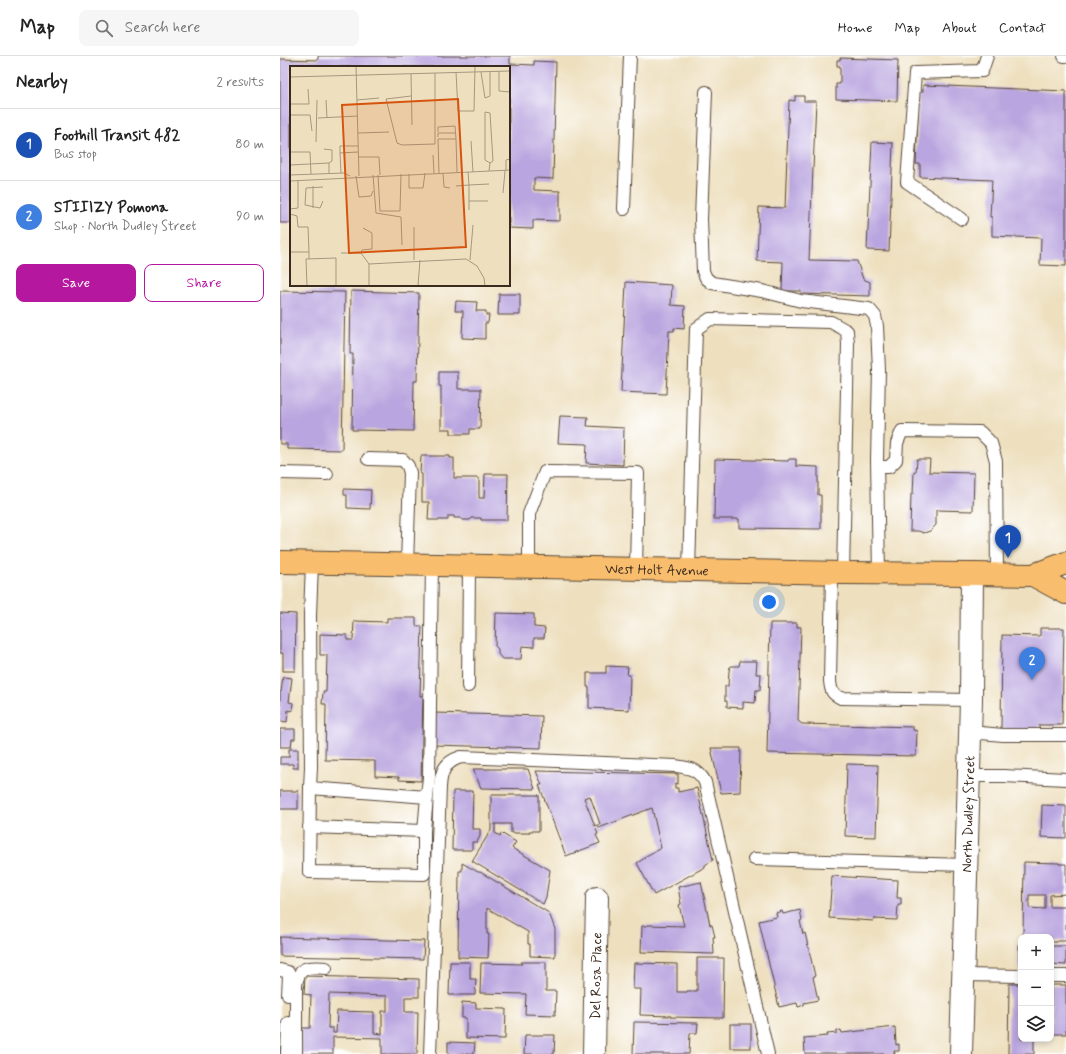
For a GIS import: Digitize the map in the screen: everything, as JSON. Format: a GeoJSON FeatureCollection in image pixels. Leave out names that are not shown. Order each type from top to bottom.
{"type":"FeatureCollection","features":[{"type":"Feature","properties":{"kind":"main road","name":"West Holt Avenue"},"geometry":{"type":"LineString","coordinates":[[280,562],[879,574],[1033,575],[1066,563]]}},
{"type":"Feature","properties":{"kind":"main road","name":"West Holt Avenue"},"geometry":{"type":"LineString","coordinates":[[1033,575],[1066,593]]}},
{"type":"Feature","properties":{"kind":"street","name":"North Dudley Street"},"geometry":{"type":"LineString","coordinates":[[960,1054],[971,700],[972,574]]}},
{"type":"Feature","properties":{"kind":"street","name":"Del Rosa Place"},"geometry":{"type":"LineString","coordinates":[[594,1054],[597,898]]}},
{"type":"Feature","properties":{"kind":"lane"},"geometry":{"type":"LineString","coordinates":[[624,210],[630,56]]}},
{"type":"Feature","properties":{"kind":"lane"},"geometry":{"type":"LineString","coordinates":[[962,219],[907,182],[915,73],[982,71],[987,56]]}},
{"type":"Feature","properties":{"kind":"lane"},"geometry":{"type":"LineString","coordinates":[[706,92],[701,219],[703,271],[706,278],[712,283],[762,291],[801,301],[869,309],[875,316],[877,326],[879,370],[879,574]]}},
{"type":"Feature","properties":{"kind":"lane"},"geometry":{"type":"LineString","coordinates":[[689,570],[696,329],[710,318],[831,322],[847,331],[848,352],[838,573],[830,681],[831,689],[841,698],[971,700]]}},
{"type":"Feature","properties":{"kind":"lane"},"geometry":{"type":"LineString","coordinates":[[878,467],[889,467],[896,460],[897,443],[902,431],[980,432],[991,443],[996,461],[997,574]]}},
{"type":"Feature","properties":{"kind":"lane"},"geometry":{"type":"LineString","coordinates":[[368,459],[402,460],[408,466],[410,472],[407,565]]}},
{"type":"Feature","properties":{"kind":"lane"},"geometry":{"type":"LineString","coordinates":[[529,567],[529,514],[545,472],[638,473],[636,569]]}},
{"type":"Feature","properties":{"kind":"lane"},"geometry":{"type":"LineString","coordinates":[[280,473],[327,474]]}},
{"type":"Feature","properties":{"kind":"lane"},"geometry":{"type":"LineString","coordinates":[[312,563],[310,615],[311,767],[309,872],[424,874],[424,831],[429,777],[432,565]]}},
{"type":"Feature","properties":{"kind":"lane"},"geometry":{"type":"LineString","coordinates":[[468,686],[469,566]]}},
{"type":"Feature","properties":{"kind":"lane"},"geometry":{"type":"LineString","coordinates":[[970,732],[1004,735],[1066,735]]}},
{"type":"Feature","properties":{"kind":"lane"},"geometry":{"type":"LineString","coordinates":[[430,1054],[441,777],[443,770],[448,764],[454,759],[460,757],[676,766],[689,768],[699,774],[705,782],[768,1054]]}},
{"type":"Feature","properties":{"kind":"lane"},"geometry":{"type":"LineString","coordinates":[[969,776],[1066,779]]}},
{"type":"Feature","properties":{"kind":"lane"},"geometry":{"type":"LineString","coordinates":[[310,788],[427,796]]}},
{"type":"Feature","properties":{"kind":"lane"},"geometry":{"type":"LineString","coordinates":[[310,827],[424,831]]}},
{"type":"Feature","properties":{"kind":"lane"},"geometry":{"type":"LineString","coordinates":[[754,859],[966,865]]}},
{"type":"Feature","properties":{"kind":"lane"},"geometry":{"type":"LineString","coordinates":[[296,1054],[296,985],[298,975],[301,971],[308,967],[326,968]]}},
{"type":"Feature","properties":{"kind":"lane"},"geometry":{"type":"LineString","coordinates":[[280,970],[288,972],[289,975],[287,1054]]}},
{"type":"Feature","properties":{"kind":"lane"},"geometry":{"type":"LineString","coordinates":[[963,975],[1018,976]]}},
{"type":"Feature","properties":{"kind":"lane"},"geometry":{"type":"LineString","coordinates":[[1054,976],[1066,976]]}},
{"type":"Feature","properties":{"kind":"building"},"geometry":{"type":"Polygon","coordinates":[[[318,56],[510,56],[510,64],[534,65],[534,61],[556,62],[553,179],[534,178],[534,190],[560,191],[560,221],[533,220],[533,229],[510,228],[510,66],[290,66],[290,223],[280,223],[280,59],[318,60],[318,56]]]}},
{"type":"Feature","properties":{"kind":"building"},"geometry":{"type":"Polygon","coordinates":[[[840,58],[898,60],[897,101],[836,99],[836,84],[840,84],[840,66],[837,66],[837,60],[840,60],[840,58]]]}},
{"type":"Feature","properties":{"kind":"building"},"geometry":{"type":"Polygon","coordinates":[[[923,85],[1066,91],[1066,266],[1040,265],[1041,238],[992,236],[992,217],[990,217],[992,180],[920,177],[920,164],[916,164],[919,92],[923,92],[923,85]]]}},
{"type":"Feature","properties":{"kind":"building"},"geometry":{"type":"Polygon","coordinates":[[[795,96],[804,96],[804,101],[816,101],[809,260],[857,261],[863,279],[870,282],[870,296],[801,294],[801,291],[782,291],[783,262],[757,261],[759,207],[785,208],[789,100],[795,101],[795,96]]]}},
{"type":"Feature","properties":{"kind":"building"},"geometry":{"type":"Polygon","coordinates":[[[872,142],[893,143],[889,251],[867,250],[872,142]]]}},
{"type":"Feature","properties":{"kind":"building"},"geometry":{"type":"Polygon","coordinates":[[[626,282],[672,285],[671,305],[685,306],[684,329],[674,328],[674,331],[669,331],[666,394],[621,392],[626,282]]]}},
{"type":"Feature","properties":{"kind":"building"},"geometry":{"type":"Polygon","coordinates":[[[280,291],[345,292],[342,450],[287,449],[287,444],[280,444],[280,291]]]}},
{"type":"Feature","properties":{"kind":"building"},"geometry":{"type":"Polygon","coordinates":[[[351,291],[419,293],[417,381],[414,381],[413,431],[352,430],[353,354],[350,354],[351,291]]]}},
{"type":"Feature","properties":{"kind":"building"},"geometry":{"type":"Polygon","coordinates":[[[499,294],[520,294],[520,315],[498,315],[499,294]]]}},
{"type":"Feature","properties":{"kind":"building"},"geometry":{"type":"Polygon","coordinates":[[[456,301],[477,302],[476,311],[486,311],[486,315],[489,315],[488,323],[485,323],[485,339],[462,338],[463,311],[455,311],[456,301]]]}},
{"type":"Feature","properties":{"kind":"building"},"geometry":{"type":"Polygon","coordinates":[[[439,372],[458,372],[458,389],[481,389],[480,429],[470,429],[470,434],[451,434],[451,429],[441,429],[441,386],[439,386],[439,372]]]}},
{"type":"Feature","properties":{"kind":"building"},"geometry":{"type":"Polygon","coordinates":[[[560,416],[588,417],[587,426],[624,428],[623,465],[586,463],[587,444],[558,443],[560,416]]]}},
{"type":"Feature","properties":{"kind":"building"},"geometry":{"type":"Polygon","coordinates":[[[421,456],[450,456],[450,458],[454,458],[454,478],[479,478],[479,498],[484,498],[485,474],[508,474],[507,520],[481,520],[481,518],[472,518],[470,520],[462,520],[461,518],[454,518],[454,516],[448,516],[448,520],[428,520],[429,502],[422,502],[422,474],[420,474],[421,456]]]}},
{"type":"Feature","properties":{"kind":"building"},"geometry":{"type":"Polygon","coordinates":[[[715,459],[788,461],[789,459],[796,459],[796,466],[818,467],[818,495],[821,495],[821,529],[739,528],[739,519],[714,519],[715,459]]]}},
{"type":"Feature","properties":{"kind":"building"},"geometry":{"type":"Polygon","coordinates":[[[917,459],[930,459],[929,472],[974,473],[973,511],[936,510],[936,525],[930,531],[924,533],[910,531],[911,494],[913,494],[914,472],[916,472],[917,459]]]}},
{"type":"Feature","properties":{"kind":"building"},"geometry":{"type":"Polygon","coordinates":[[[344,489],[371,490],[370,509],[347,508],[347,495],[344,495],[344,489]]]}},
{"type":"Feature","properties":{"kind":"building"},"geometry":{"type":"Polygon","coordinates":[[[280,613],[296,614],[295,671],[283,671],[283,653],[280,653],[280,613]]]}},
{"type":"Feature","properties":{"kind":"building"},"geometry":{"type":"Polygon","coordinates":[[[496,613],[534,614],[534,627],[545,628],[544,638],[534,638],[534,647],[522,646],[521,659],[502,659],[498,654],[498,649],[495,646],[496,613]]]}},
{"type":"Feature","properties":{"kind":"building"},"geometry":{"type":"Polygon","coordinates":[[[387,618],[416,618],[416,626],[422,626],[420,696],[423,696],[421,781],[399,780],[399,777],[375,776],[375,761],[325,760],[326,704],[322,704],[323,692],[326,692],[327,655],[320,655],[320,634],[347,635],[347,640],[353,640],[354,621],[387,622],[387,618]]]}},
{"type":"Feature","properties":{"kind":"building"},"geometry":{"type":"Polygon","coordinates":[[[770,623],[797,623],[797,627],[801,627],[798,721],[802,724],[913,727],[913,730],[917,731],[916,756],[767,753],[770,623]]]}},
{"type":"Feature","properties":{"kind":"building"},"geometry":{"type":"Polygon","coordinates":[[[1040,628],[1064,628],[1062,725],[1039,725],[1039,730],[1001,729],[1002,635],[1040,636],[1040,628]]]}},
{"type":"Feature","properties":{"kind":"building"},"geometry":{"type":"Polygon","coordinates":[[[740,661],[757,661],[756,674],[761,674],[760,690],[756,690],[755,703],[743,702],[743,708],[727,707],[727,701],[725,701],[725,686],[728,686],[730,667],[739,666],[740,661]]]}},
{"type":"Feature","properties":{"kind":"building"},"geometry":{"type":"Polygon","coordinates":[[[606,666],[628,667],[627,675],[630,675],[629,710],[589,708],[587,673],[606,673],[606,666]]]}},
{"type":"Feature","properties":{"kind":"building"},"geometry":{"type":"Polygon","coordinates":[[[283,677],[292,678],[289,702],[293,703],[292,711],[288,710],[287,722],[280,721],[280,692],[283,677]]]}},
{"type":"Feature","properties":{"kind":"building"},"geometry":{"type":"Polygon","coordinates":[[[434,713],[542,716],[541,748],[433,745],[434,713]]]}},
{"type":"Feature","properties":{"kind":"building"},"geometry":{"type":"Polygon","coordinates":[[[280,729],[295,729],[295,739],[292,739],[291,747],[280,747],[280,729]]]}},
{"type":"Feature","properties":{"kind":"building"},"geometry":{"type":"Polygon","coordinates":[[[711,748],[741,748],[740,792],[721,793],[711,748]]]}},
{"type":"Feature","properties":{"kind":"building"},"geometry":{"type":"Polygon","coordinates":[[[289,749],[298,749],[298,768],[293,768],[293,764],[280,764],[280,757],[289,757],[289,749]]]}},
{"type":"Feature","properties":{"kind":"building"},"geometry":{"type":"Polygon","coordinates":[[[847,764],[878,765],[876,837],[845,836],[847,764]]]}},
{"type":"Feature","properties":{"kind":"building"},"geometry":{"type":"Polygon","coordinates":[[[473,769],[528,769],[535,789],[481,788],[473,769]]]}},
{"type":"Feature","properties":{"kind":"building"},"geometry":{"type":"Polygon","coordinates":[[[536,771],[678,774],[678,784],[675,783],[675,788],[678,788],[678,792],[697,788],[713,860],[705,865],[705,867],[654,895],[637,863],[645,858],[644,857],[661,848],[652,808],[596,829],[598,834],[596,835],[600,843],[566,856],[539,785],[542,785],[536,771]],[[590,796],[584,798],[595,826],[600,824],[590,796]]]}},
{"type":"Feature","properties":{"kind":"building"},"geometry":{"type":"Polygon","coordinates":[[[280,791],[298,791],[298,809],[280,809],[280,791]]]}},
{"type":"Feature","properties":{"kind":"building"},"geometry":{"type":"Polygon","coordinates":[[[453,791],[473,791],[472,829],[480,829],[480,836],[477,842],[472,842],[472,850],[452,850],[453,791]]]}},
{"type":"Feature","properties":{"kind":"building"},"geometry":{"type":"Polygon","coordinates":[[[491,795],[539,795],[539,831],[529,831],[529,833],[511,833],[511,824],[495,824],[495,833],[500,836],[501,833],[516,842],[512,848],[550,870],[546,897],[543,904],[472,861],[491,830],[491,795]]]}},
{"type":"Feature","properties":{"kind":"building"},"geometry":{"type":"Polygon","coordinates":[[[1042,805],[1066,806],[1066,838],[1041,837],[1042,805]]]}},
{"type":"Feature","properties":{"kind":"building"},"geometry":{"type":"Polygon","coordinates":[[[1024,862],[1066,864],[1066,894],[1050,895],[1050,907],[1066,907],[1066,941],[1054,942],[1054,934],[1023,934],[1024,862]],[[1029,895],[1029,908],[1045,909],[1045,895],[1029,895]]]}},
{"type":"Feature","properties":{"kind":"building"},"geometry":{"type":"Polygon","coordinates":[[[462,863],[549,913],[555,929],[555,957],[530,956],[528,932],[487,908],[487,934],[489,934],[488,958],[458,957],[459,871],[462,871],[462,863]]]}},
{"type":"Feature","properties":{"kind":"building"},"geometry":{"type":"Polygon","coordinates":[[[832,876],[898,880],[897,898],[901,898],[901,905],[898,905],[897,920],[874,919],[874,921],[829,918],[832,876]]]}},
{"type":"Feature","properties":{"kind":"building"},"geometry":{"type":"Polygon","coordinates":[[[701,882],[710,925],[712,925],[715,937],[713,937],[714,954],[641,952],[642,926],[684,926],[679,905],[681,904],[678,887],[701,882]]]}},
{"type":"Feature","properties":{"kind":"building"},"geometry":{"type":"Polygon","coordinates":[[[800,910],[802,920],[800,921],[803,934],[805,933],[815,976],[813,977],[818,1000],[804,1003],[804,1005],[798,1007],[797,1003],[779,1007],[759,921],[777,917],[776,913],[782,911],[783,914],[800,910]]]}},
{"type":"Feature","properties":{"kind":"building"},"geometry":{"type":"Polygon","coordinates":[[[280,937],[424,941],[423,959],[280,956],[280,937]]]}},
{"type":"Feature","properties":{"kind":"building"},"geometry":{"type":"Polygon","coordinates":[[[1054,946],[1066,946],[1066,965],[1054,964],[1054,946]]]}},
{"type":"Feature","properties":{"kind":"building"},"geometry":{"type":"Polygon","coordinates":[[[697,958],[724,958],[723,1018],[640,1015],[641,989],[633,989],[634,963],[677,964],[677,992],[687,992],[697,991],[697,958]]]}},
{"type":"Feature","properties":{"kind":"building"},"geometry":{"type":"Polygon","coordinates":[[[450,962],[470,962],[470,979],[476,979],[475,995],[449,995],[450,962]]]}},
{"type":"Feature","properties":{"kind":"building"},"geometry":{"type":"Polygon","coordinates":[[[521,962],[546,962],[546,991],[556,991],[555,1015],[525,1014],[526,994],[480,993],[481,963],[522,964],[521,962]]]}},
{"type":"Feature","properties":{"kind":"building"},"geometry":{"type":"Polygon","coordinates":[[[305,976],[419,979],[419,997],[405,997],[405,1012],[418,1012],[417,1054],[382,1054],[382,1038],[333,1037],[333,1054],[301,1054],[301,1028],[310,1028],[311,995],[304,994],[305,976]],[[329,994],[328,1028],[333,1028],[333,1033],[336,1033],[337,1011],[374,1012],[374,1033],[382,1034],[382,1011],[387,1011],[387,996],[329,994]]]}},
{"type":"Feature","properties":{"kind":"building"},"geometry":{"type":"Polygon","coordinates":[[[1009,984],[1018,984],[1018,1042],[1034,1042],[1034,1054],[1008,1054],[1009,984]]]}},
{"type":"Feature","properties":{"kind":"building"},"geometry":{"type":"Polygon","coordinates":[[[1054,985],[1066,985],[1066,1034],[1054,1034],[1054,985]]]}},
{"type":"Feature","properties":{"kind":"building"},"geometry":{"type":"Polygon","coordinates":[[[462,1002],[476,1003],[476,1008],[506,1009],[505,1039],[466,1038],[466,1018],[462,1018],[462,1002]]]}},
{"type":"Feature","properties":{"kind":"building"},"geometry":{"type":"Polygon","coordinates":[[[634,1022],[698,1023],[697,1033],[690,1033],[689,1054],[633,1054],[634,1022]]]}},
{"type":"Feature","properties":{"kind":"building"},"geometry":{"type":"Polygon","coordinates":[[[730,1024],[751,1024],[751,1048],[730,1048],[730,1024]]]}},
{"type":"Feature","properties":{"kind":"building"},"geometry":{"type":"Polygon","coordinates":[[[280,1025],[283,1025],[282,1054],[280,1054],[280,1025]]]}},
{"type":"Feature","properties":{"kind":"building"},"geometry":{"type":"Polygon","coordinates":[[[895,1027],[896,1045],[899,1044],[899,1051],[894,1051],[895,1054],[805,1054],[804,1038],[828,1036],[827,1034],[837,1033],[837,1031],[841,1030],[842,1033],[895,1027]]]}},
{"type":"Feature","properties":{"kind":"building"},"geometry":{"type":"Polygon","coordinates":[[[525,1035],[555,1035],[554,1054],[524,1054],[525,1035]]]}},
{"type":"Feature","properties":{"kind":"building"},"geometry":{"type":"Polygon","coordinates":[[[448,1042],[475,1043],[474,1054],[448,1054],[448,1042]]]}},
{"type":"Feature","properties":{"kind":"place","name":"Foothill Transit 482"},"geometry":{"type":"Point","coordinates":[1008,558]}},
{"type":"Feature","properties":{"kind":"place","name":"STIIIZY Pomona"},"geometry":{"type":"Point","coordinates":[1032,680]}}]}
